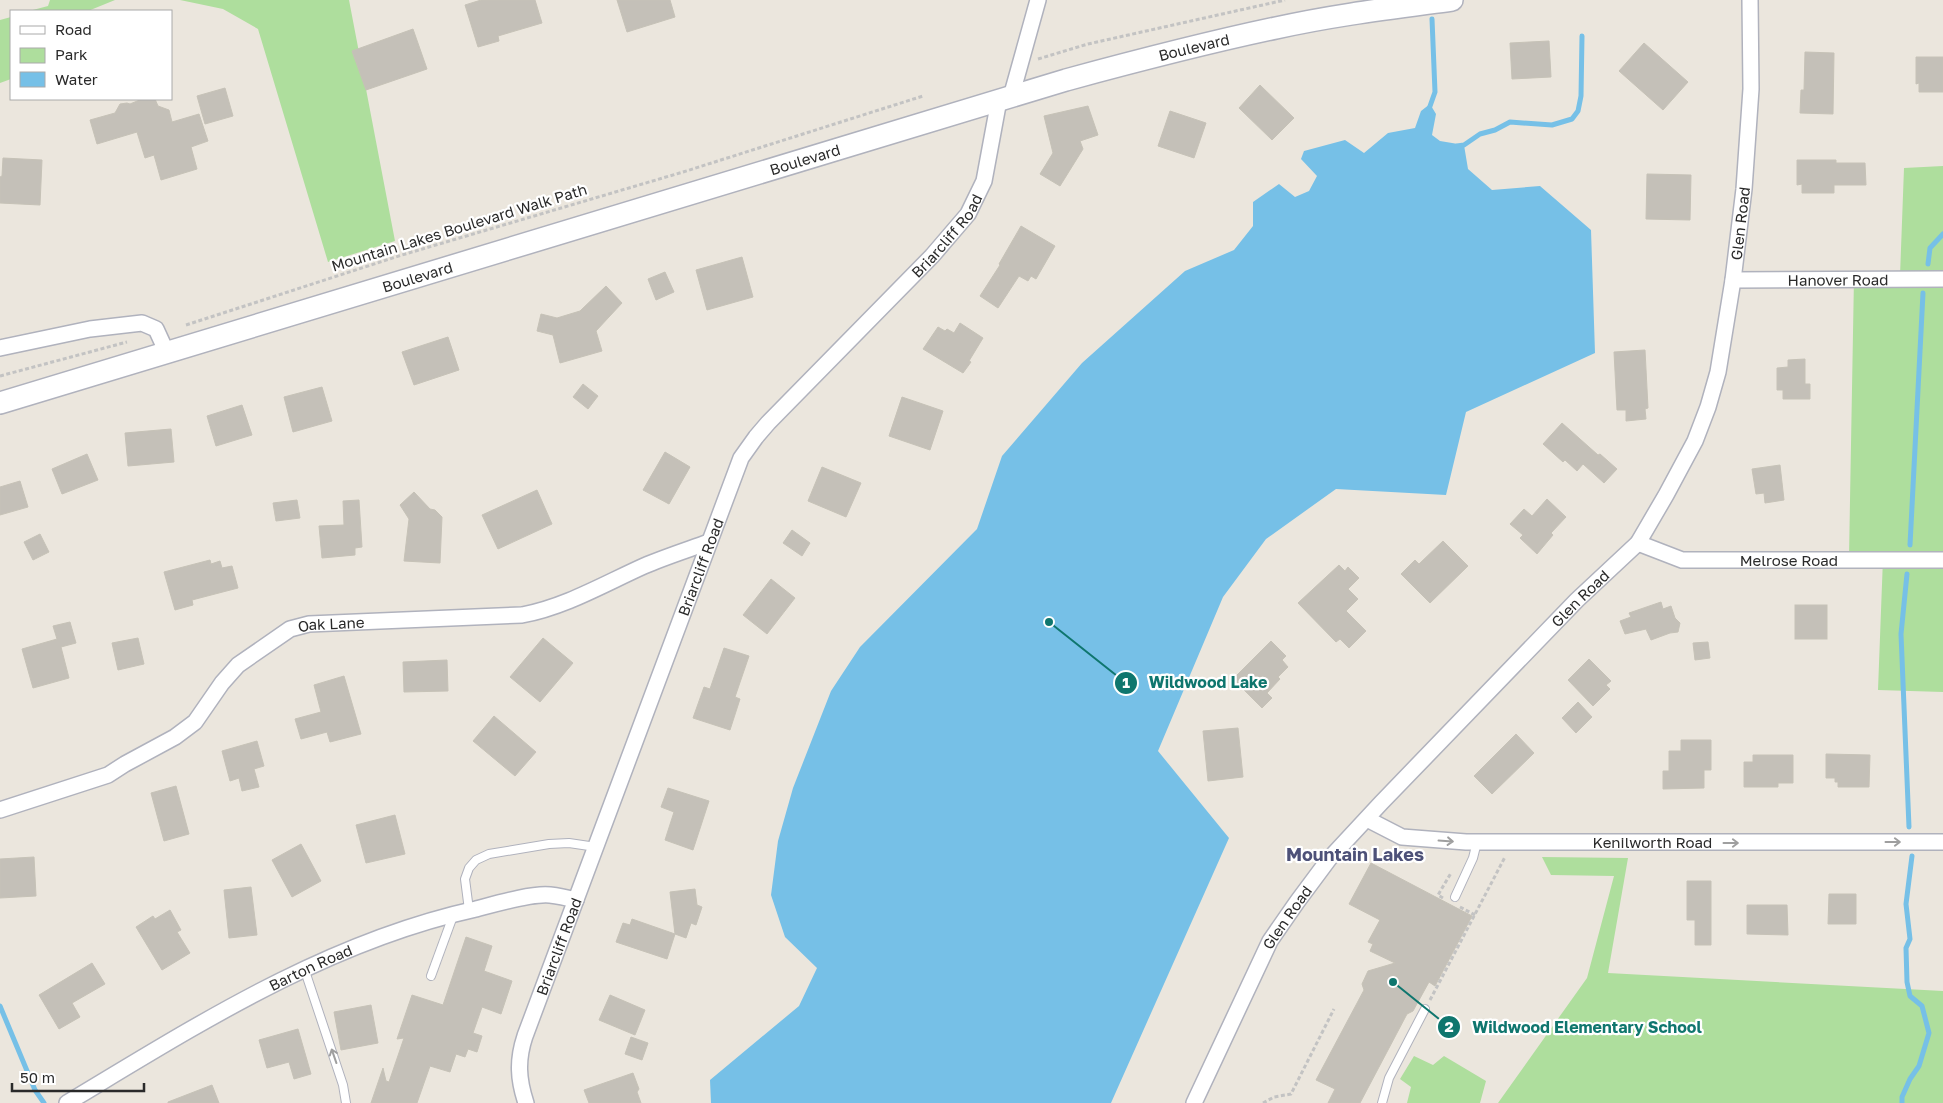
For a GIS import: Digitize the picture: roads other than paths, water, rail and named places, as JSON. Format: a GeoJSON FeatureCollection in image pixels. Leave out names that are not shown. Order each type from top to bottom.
{"type":"FeatureCollection","features":[{"type":"Feature","properties":{"kind":"main road","name":"Boulevard"},"geometry":{"type":"LineString","coordinates":[[0,403],[1005,99],[1171,51],[1277,27],[1372,10],[1452,0]]}},
{"type":"Feature","properties":{"kind":"street","name":"Briarcliff Road"},"geometry":{"type":"LineString","coordinates":[[526,1103],[518,1072],[519,1053],[741,458],[756,437],[932,256],[968,214],[984,181],[1005,99],[1038,0]]}},
{"type":"Feature","properties":{"kind":"street","name":"Glen Road"},"geometry":{"type":"LineString","coordinates":[[1194,1103],[1270,941],[1297,902],[1329,860],[1367,819],[1577,600],[1638,543],[1691,448],[1708,407],[1722,353],[1733,280],[1744,189],[1751,89],[1750,0]]}},
{"type":"Feature","properties":{"kind":"street","name":"Hanover Road"},"geometry":{"type":"LineString","coordinates":[[1733,280],[1943,279]]}},
{"type":"Feature","properties":{"kind":"street"},"geometry":{"type":"LineString","coordinates":[[0,348],[90,329],[142,323],[156,329],[167,353]]}},
{"type":"Feature","properties":{"kind":"street","name":"Oak Lane"},"geometry":{"type":"LineString","coordinates":[[0,810],[108,775],[176,737],[195,722],[238,665],[290,629],[309,624],[522,615],[543,611],[646,565],[709,542]]}},
{"type":"Feature","properties":{"kind":"street","name":"Melrose Road"},"geometry":{"type":"LineString","coordinates":[[1638,543],[1682,560],[1943,560]]}},
{"type":"Feature","properties":{"kind":"street","name":"Kenilworth Road"},"geometry":{"type":"LineString","coordinates":[[1367,819],[1402,837],[1477,842],[1943,842]]}},
{"type":"Feature","properties":{"kind":"street","name":"Barton Road"},"geometry":{"type":"LineString","coordinates":[[67,1103],[206,1020],[304,968],[394,931],[513,900],[549,895],[576,900]]}},
{"type":"Feature","properties":{"kind":"lane"},"geometry":{"type":"LineString","coordinates":[[1455,897],[1473,858],[1477,842]]}},
{"type":"Feature","properties":{"kind":"lane"},"geometry":{"type":"LineString","coordinates":[[469,910],[465,879],[469,868],[476,860],[489,854],[549,844],[568,843],[596,847]]}},
{"type":"Feature","properties":{"kind":"lane"},"geometry":{"type":"LineString","coordinates":[[431,976],[454,914]]}},
{"type":"Feature","properties":{"kind":"lane"},"geometry":{"type":"LineString","coordinates":[[304,968],[343,1085],[346,1103]]}},
{"type":"Feature","properties":{"kind":"lane"},"geometry":{"type":"LineString","coordinates":[[1382,1103],[1389,1078],[1425,1009]]}},
{"type":"Feature","properties":{"kind":"water"},"geometry":{"type":"Polygon","coordinates":[[[1430,104],[1436,114],[1432,135],[1440,141],[1464,145],[1468,169],[1492,190],[1540,186],[1591,230],[1595,353],[1466,412],[1446,495],[1336,489],[1266,539],[1223,597],[1158,751],[1229,838],[1111,1103],[711,1103],[710,1080],[799,1006],[817,968],[785,937],[771,895],[778,841],[793,788],[831,691],[860,647],[977,529],[1002,456],[1082,363],[1185,271],[1234,250],[1253,226],[1253,202],[1279,184],[1295,197],[1309,191],[1317,176],[1301,159],[1304,151],[1345,140],[1364,153],[1388,133],[1415,128],[1421,111],[1430,104]]]}},
{"type":"Feature","properties":{"kind":"waterway"},"geometry":{"type":"LineString","coordinates":[[1429,109],[1435,92],[1432,19]]}},
{"type":"Feature","properties":{"kind":"waterway"},"geometry":{"type":"LineString","coordinates":[[1457,146],[1464,145],[1480,134],[1495,130],[1510,122],[1552,125],[1572,119],[1578,111],[1581,96],[1582,36]]}},
{"type":"Feature","properties":{"kind":"waterway"},"geometry":{"type":"LineString","coordinates":[[1928,264],[1930,248],[1943,234]]}},
{"type":"Feature","properties":{"kind":"waterway"},"geometry":{"type":"LineString","coordinates":[[1910,545],[1923,293]]}},
{"type":"Feature","properties":{"kind":"waterway"},"geometry":{"type":"LineString","coordinates":[[1907,574],[1901,634],[1909,827]]}},
{"type":"Feature","properties":{"kind":"waterway"},"geometry":{"type":"LineString","coordinates":[[1902,1103],[1902,1097],[1910,1079],[1919,1066],[1929,1033],[1922,1006],[1910,996],[1907,982],[1906,948],[1910,939],[1906,904],[1912,856]]}},
{"type":"Feature","properties":{"kind":"waterway"},"geometry":{"type":"LineString","coordinates":[[0,1006],[35,1090],[44,1103]]}},
{"type":"Feature","properties":{"kind":"place","name":"Wildwood Lake"},"geometry":{"type":"Point","coordinates":[1049,622]}},
{"type":"Feature","properties":{"kind":"place","name":"Wildwood Elementary School"},"geometry":{"type":"Point","coordinates":[1393,982]}},
{"type":"Feature","properties":{"kind":"district","name":"Mountain Lakes"},"geometry":{"type":"Point","coordinates":[1355,854]}}]}
